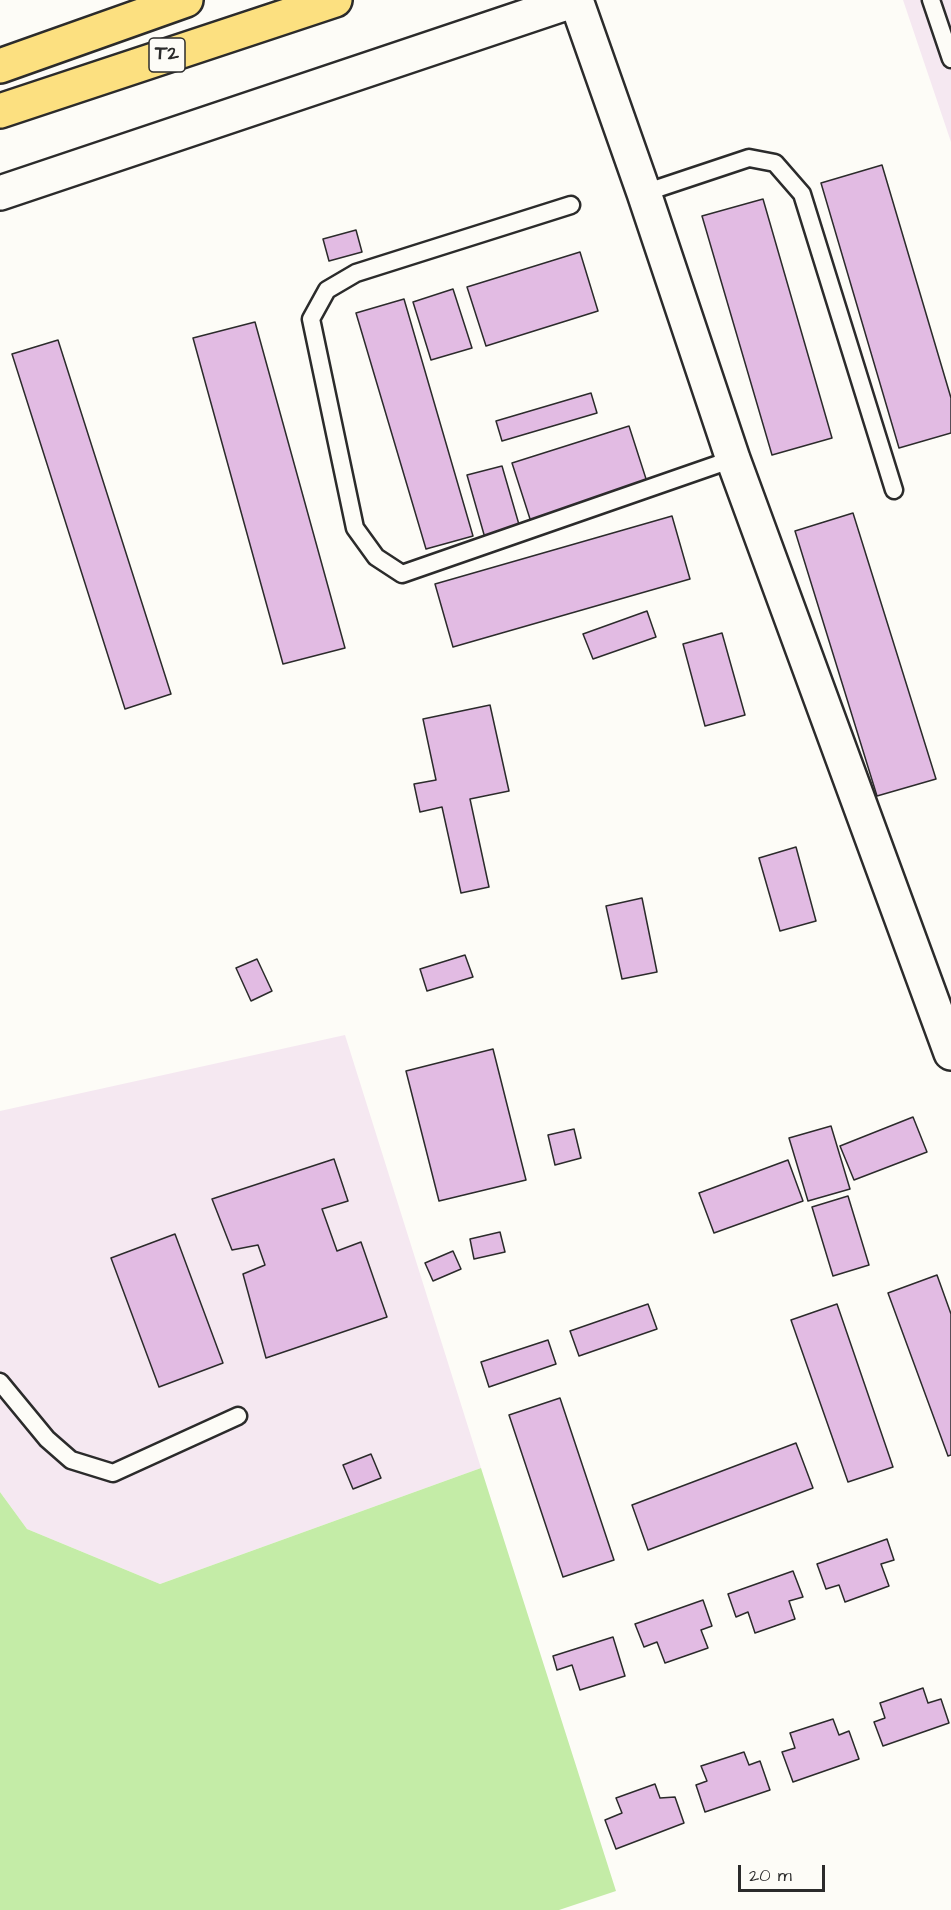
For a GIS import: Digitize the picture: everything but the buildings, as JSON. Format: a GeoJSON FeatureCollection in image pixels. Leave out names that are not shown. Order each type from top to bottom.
{"type":"FeatureCollection","features":[{"type":"Feature","properties":{"kind":"main road","name":"T2"},"geometry":{"type":"LineString","coordinates":[[0,66],[186,0]]}},
{"type":"Feature","properties":{"kind":"main road","name":"T2"},"geometry":{"type":"LineString","coordinates":[[0,111],[335,0]]}},
{"type":"Feature","properties":{"kind":"street"},"geometry":{"type":"LineString","coordinates":[[0,193],[575,0],[644,193],[733,459],[951,1053]]}},
{"type":"Feature","properties":{"kind":"lane"},"geometry":{"type":"LineString","coordinates":[[931,0],[951,59]]}},
{"type":"Feature","properties":{"kind":"lane"},"geometry":{"type":"LineString","coordinates":[[644,193],[749,158],[775,163],[802,194],[894,490]]}},
{"type":"Feature","properties":{"kind":"lane"},"geometry":{"type":"LineString","coordinates":[[571,206],[356,273],[327,290],[311,319],[355,528],[376,557],[402,574],[733,459]]}},
{"type":"Feature","properties":{"kind":"lane"},"geometry":{"type":"LineString","coordinates":[[0,1382],[46,1439],[71,1460],[113,1473],[238,1416]]}},
{"type":"Feature","properties":{"kind":"shaded area"},"geometry":{"type":"Polygon","coordinates":[[[903,0],[951,0],[951,142],[903,0]]]}},
{"type":"Feature","properties":{"kind":"shaded area"},"geometry":{"type":"Polygon","coordinates":[[[345,1035],[481,1468],[160,1584],[27,1529],[0,1492],[0,1111],[345,1035]]]}},
{"type":"Feature","properties":{"kind":"green space"},"geometry":{"type":"Polygon","coordinates":[[[481,1468],[616,1891],[559,1910],[0,1910],[0,1492],[27,1529],[160,1584],[481,1468]]]}}]}
